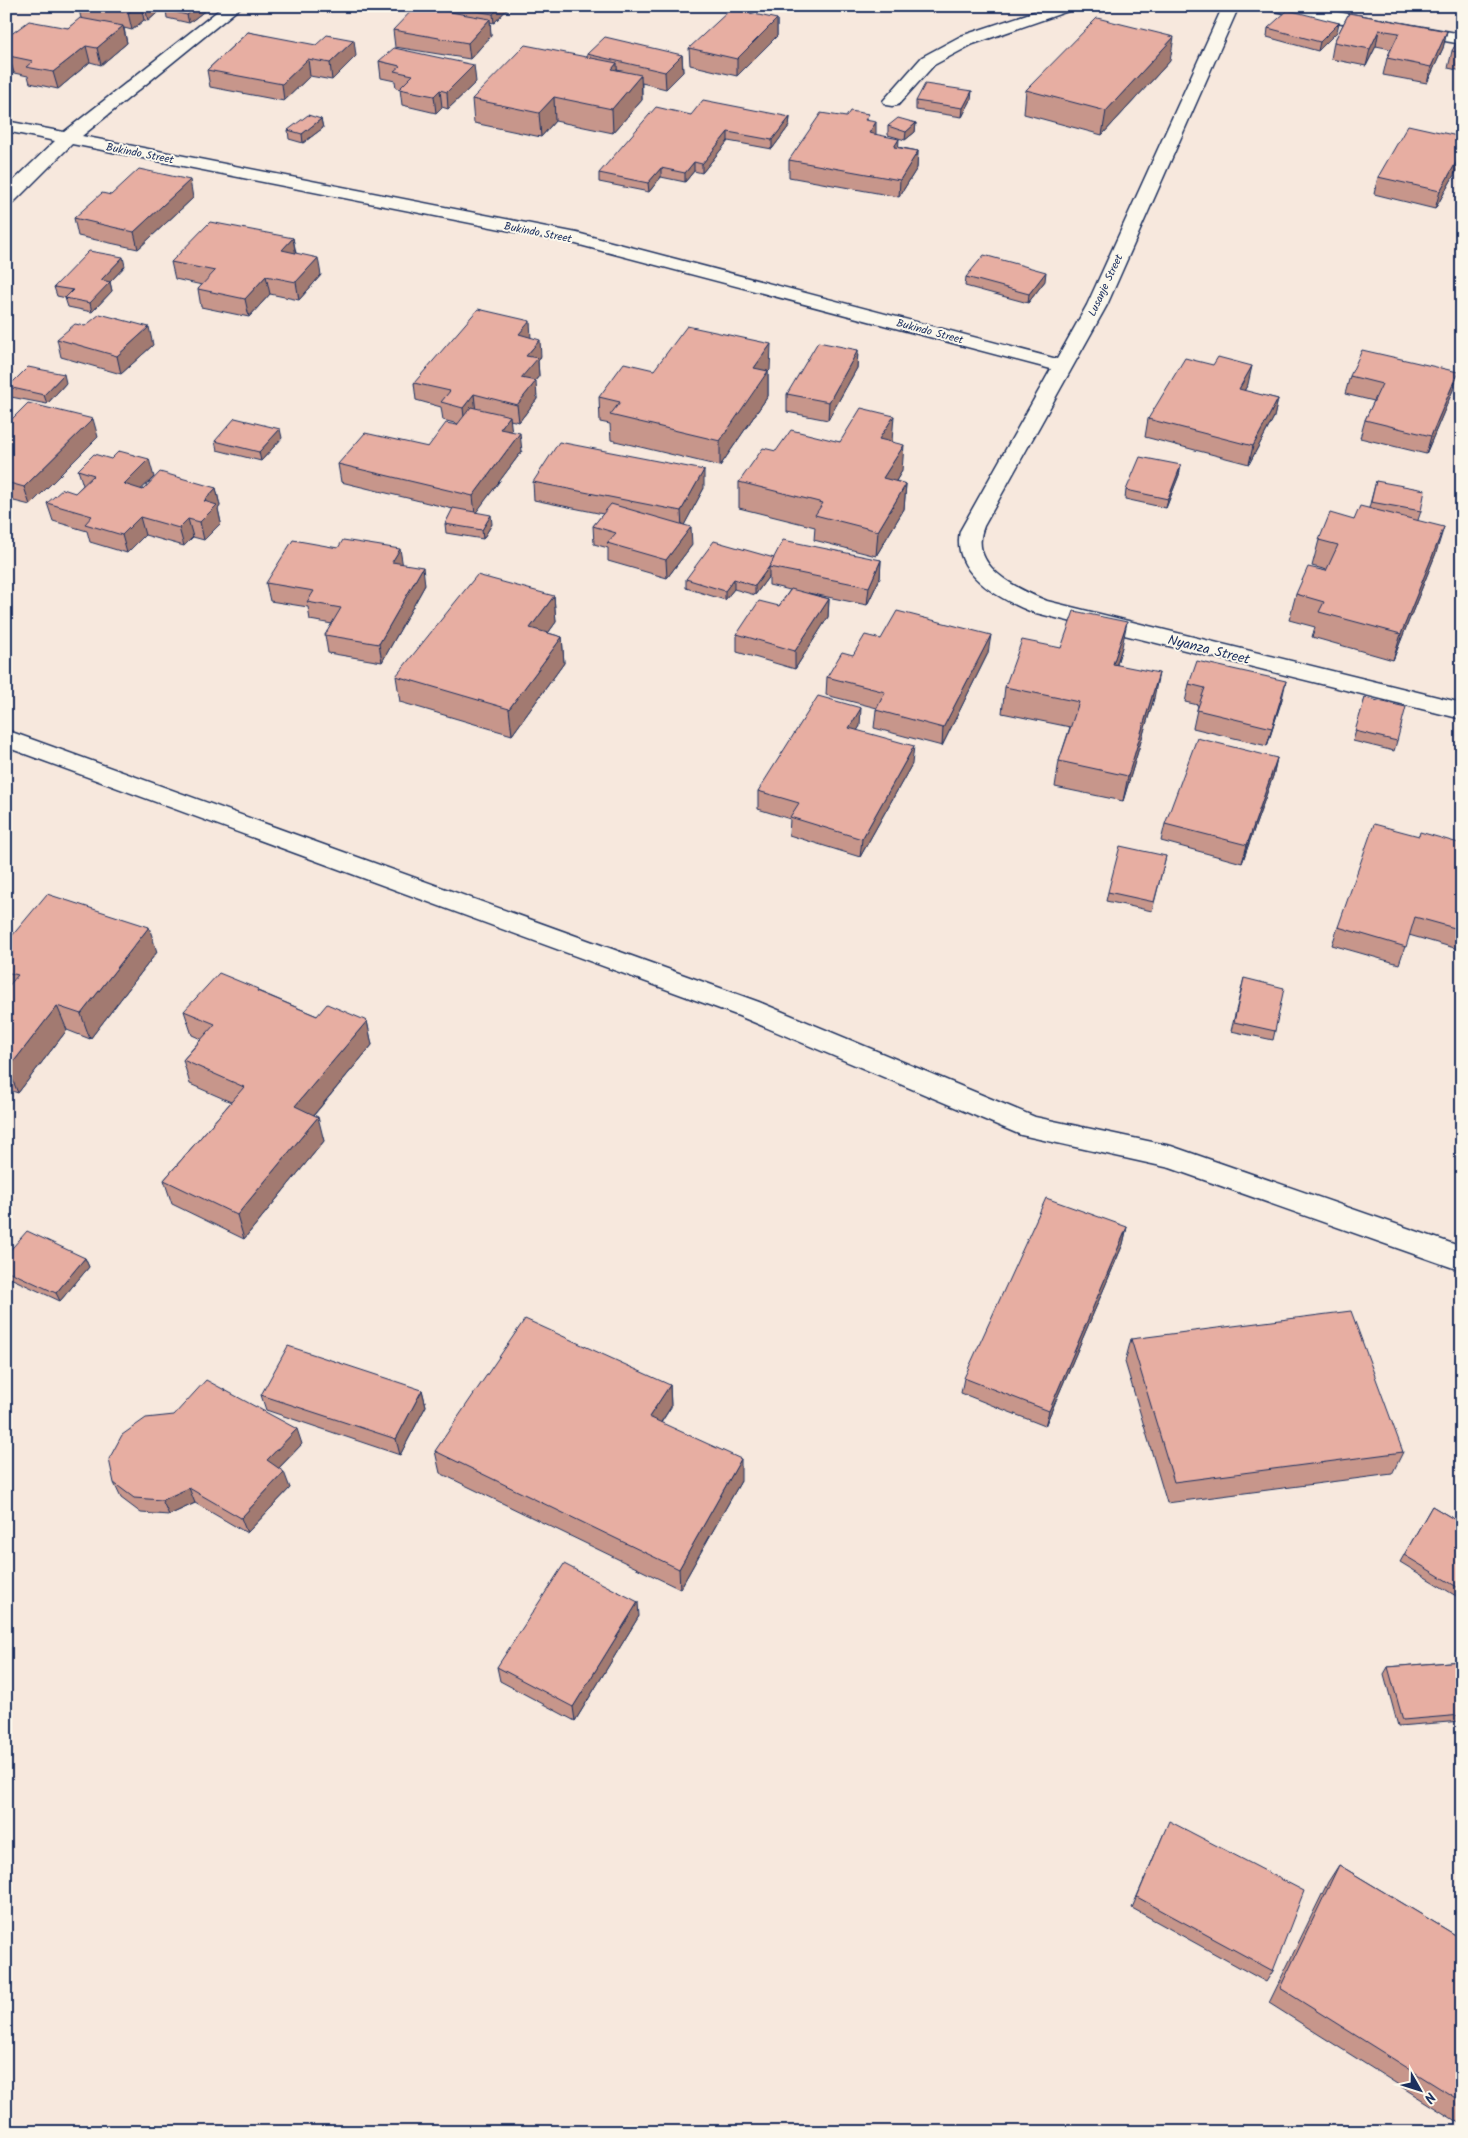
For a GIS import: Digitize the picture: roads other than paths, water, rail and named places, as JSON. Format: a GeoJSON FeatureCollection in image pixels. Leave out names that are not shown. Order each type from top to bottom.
{"type":"FeatureCollection","features":[{"type":"Feature","properties":{"kind":"street"},"geometry":{"type":"LineString","coordinates":[[6,199],[66,139],[234,6]]}},
{"type":"Feature","properties":{"kind":"street"},"geometry":{"type":"LineString","coordinates":[[892,101],[928,61],[967,40],[1068,6]]}},
{"type":"Feature","properties":{"kind":"street","name":"Lusanje Street"},"geometry":{"type":"LineString","coordinates":[[973,556],[970,535],[979,515],[1097,305],[1231,6]]}},
{"type":"Feature","properties":{"kind":"street"},"geometry":{"type":"LineString","coordinates":[[1274,6],[1462,39]]}},
{"type":"Feature","properties":{"kind":"street","name":"Bukindo Street"},"geometry":{"type":"LineString","coordinates":[[6,126],[577,239],[1062,366]]}},
{"type":"Feature","properties":{"kind":"street","name":"Nyanza Street"},"geometry":{"type":"LineString","coordinates":[[973,556],[986,577],[1001,589],[1040,607],[1462,711]]}},
{"type":"Feature","properties":{"kind":"street"},"geometry":{"type":"LineString","coordinates":[[6,738],[749,1008],[1031,1127],[1171,1157],[1462,1259]]}}]}
